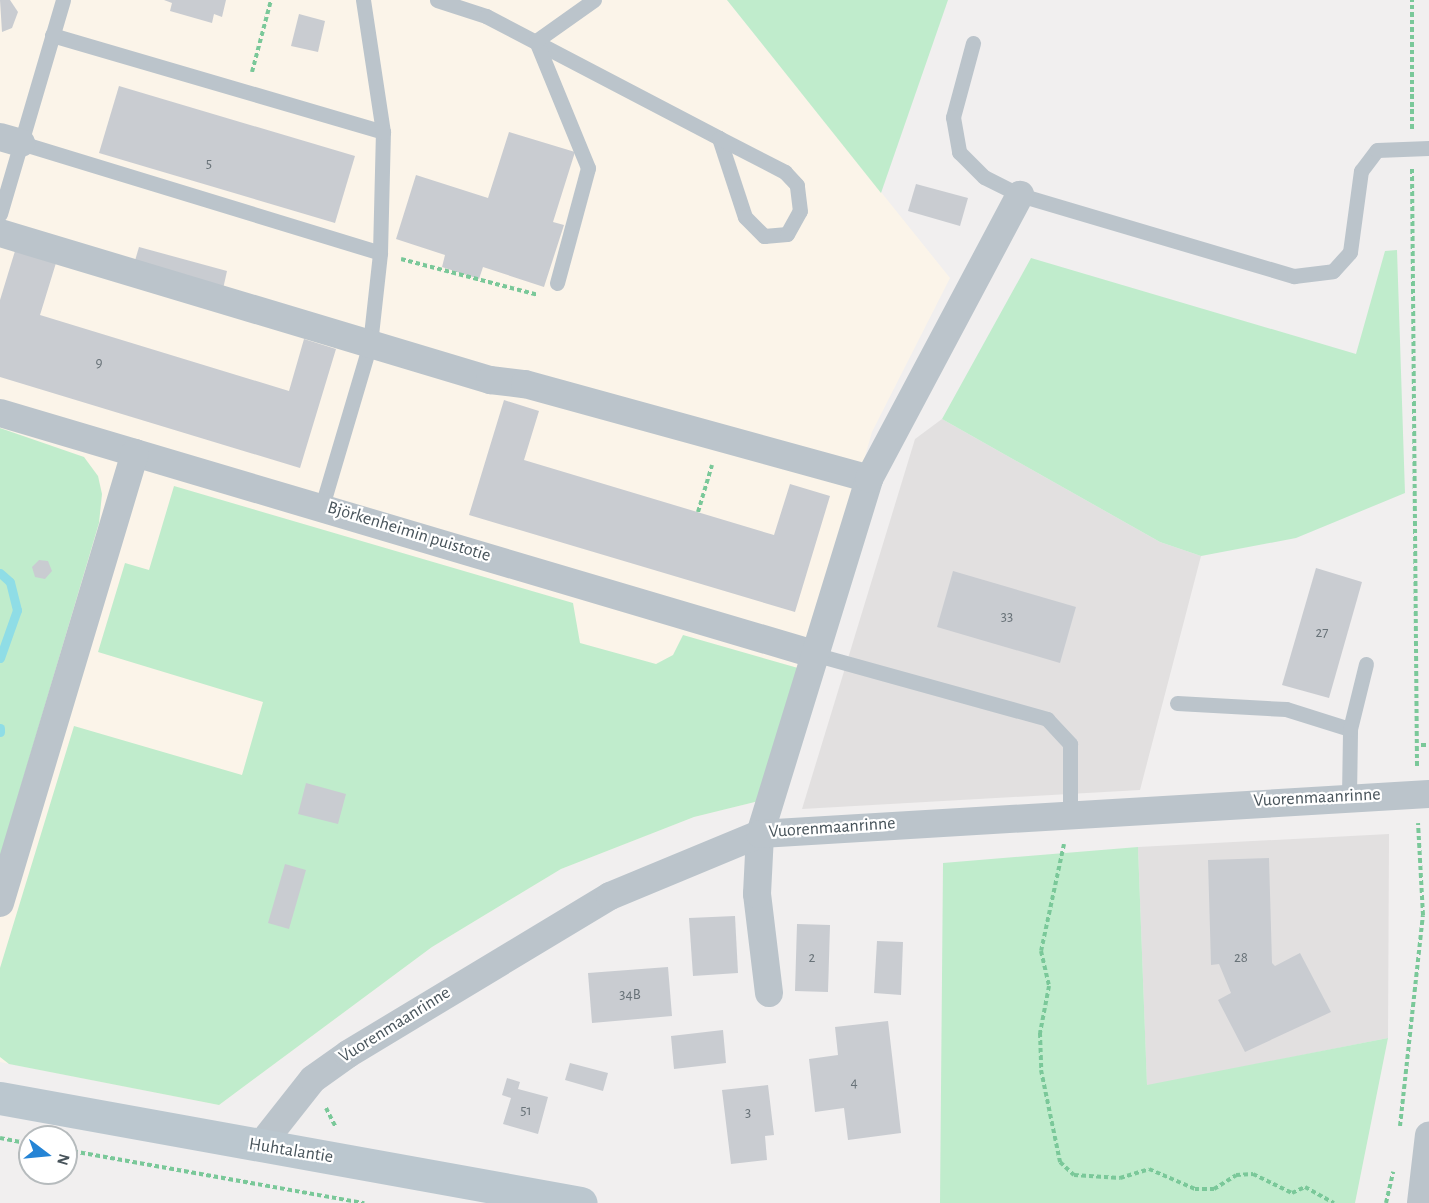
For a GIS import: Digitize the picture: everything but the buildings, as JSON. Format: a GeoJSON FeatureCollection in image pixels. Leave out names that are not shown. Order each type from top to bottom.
{"type":"FeatureCollection","features":[{"type":"Feature","properties":{"kind":"main road","name":"Huhtalantie"},"geometry":{"type":"LineString","coordinates":[[0,1098],[581,1203]]}},
{"type":"Feature","properties":{"kind":"street"},"geometry":{"type":"LineString","coordinates":[[769,993],[757,894],[760,834],[817,655],[869,479],[1020,195]]}},
{"type":"Feature","properties":{"kind":"street"},"geometry":{"type":"LineString","coordinates":[[0,233],[370,344],[869,479]]}},
{"type":"Feature","properties":{"kind":"street","name":"Björkenheimin puistotie"},"geometry":{"type":"LineString","coordinates":[[0,413],[322,506],[817,655]]}},
{"type":"Feature","properties":{"kind":"street"},"geometry":{"type":"LineString","coordinates":[[0,903],[135,453]]}},
{"type":"Feature","properties":{"kind":"street","name":"Vuorenmaanrinne"},"geometry":{"type":"LineString","coordinates":[[260,1146],[313,1079],[348,1054],[610,896],[760,834],[1349,796],[1423,794]]}},
{"type":"Feature","properties":{"kind":"street"},"geometry":{"type":"LineString","coordinates":[[1421,1203],[1429,1135]]}},
{"type":"Feature","properties":{"kind":"lane"},"geometry":{"type":"LineString","coordinates":[[0,214],[10,140],[52,35],[63,0]]}},
{"type":"Feature","properties":{"kind":"lane"},"geometry":{"type":"LineString","coordinates":[[322,506],[370,344],[380,253],[383,132],[363,0]]}},
{"type":"Feature","properties":{"kind":"lane"},"geometry":{"type":"LineString","coordinates":[[437,0],[536,41],[785,172],[796,185],[800,211],[787,234],[764,236],[745,217],[719,138]]}},
{"type":"Feature","properties":{"kind":"lane"},"geometry":{"type":"LineString","coordinates":[[536,41],[594,0]]}},
{"type":"Feature","properties":{"kind":"lane"},"geometry":{"type":"LineString","coordinates":[[52,35],[383,132]]}},
{"type":"Feature","properties":{"kind":"lane"},"geometry":{"type":"LineString","coordinates":[[536,41],[588,168],[556,283]]}},
{"type":"Feature","properties":{"kind":"lane"},"geometry":{"type":"LineString","coordinates":[[973,43],[953,117],[959,152],[984,177],[1020,195],[1294,276],[1333,271],[1350,252],[1361,171],[1377,150],[1429,148]]}},
{"type":"Feature","properties":{"kind":"lane"},"geometry":{"type":"LineString","coordinates":[[10,140],[380,253]]}},
{"type":"Feature","properties":{"kind":"lane"},"geometry":{"type":"LineString","coordinates":[[817,655],[1047,719],[1070,744],[1070,813]]}},
{"type":"Feature","properties":{"kind":"lane"},"geometry":{"type":"LineString","coordinates":[[1349,796],[1350,729],[1366,664]]}},
{"type":"Feature","properties":{"kind":"lane"},"geometry":{"type":"LineString","coordinates":[[1176,703],[1286,709],[1350,729]]}},
{"type":"Feature","properties":{"kind":"path"},"geometry":{"type":"LineString","coordinates":[[246,92],[271,0]]}},
{"type":"Feature","properties":{"kind":"path"},"geometry":{"type":"LineString","coordinates":[[1398,1139],[1423,915],[1412,0]]}},
{"type":"Feature","properties":{"kind":"path"},"geometry":{"type":"LineString","coordinates":[[380,253],[530,295],[552,293],[556,283]]}},
{"type":"Feature","properties":{"kind":"path"},"geometry":{"type":"LineString","coordinates":[[698,513],[720,439]]}},
{"type":"Feature","properties":{"kind":"path"},"geometry":{"type":"LineString","coordinates":[[1421,745],[1429,745]]}},
{"type":"Feature","properties":{"kind":"path"},"geometry":{"type":"LineString","coordinates":[[1070,813],[1041,951],[1049,986],[1040,1034],[1041,1070],[1060,1162],[1074,1175],[1109,1178],[1149,1169],[1195,1189],[1214,1189],[1236,1175],[1253,1174],[1292,1192],[1305,1187],[1334,1203]]}},
{"type":"Feature","properties":{"kind":"path"},"geometry":{"type":"LineString","coordinates":[[0,1138],[18,1142]]}},
{"type":"Feature","properties":{"kind":"path"},"geometry":{"type":"LineString","coordinates":[[78,1152],[364,1203]]}},
{"type":"Feature","properties":{"kind":"path"},"geometry":{"type":"LineString","coordinates":[[1386,1203],[1395,1162]]}},
{"type":"Feature","properties":{"kind":"shaded area"},"geometry":{"type":"Polygon","coordinates":[[[0,0],[727,0],[950,278],[872,432],[767,799],[694,817],[561,869],[432,947],[219,1105],[0,1062],[0,0]]]}},
{"type":"Feature","properties":{"kind":"shaded area"},"geometry":{"type":"Polygon","coordinates":[[[942,419],[1160,542],[1201,556],[1140,790],[802,809],[915,439],[942,419]]]}},
{"type":"Feature","properties":{"kind":"shaded area"},"geometry":{"type":"Polygon","coordinates":[[[1389,834],[1388,1038],[1147,1086],[1138,847],[1389,834]]]}},
{"type":"Feature","properties":{"kind":"green space"},"geometry":{"type":"Polygon","coordinates":[[[727,0],[948,0],[881,193],[727,0]]]}},
{"type":"Feature","properties":{"kind":"green space"},"geometry":{"type":"Polygon","coordinates":[[[1397,250],[1405,493],[1296,538],[1201,556],[1160,542],[942,419],[1031,258],[1356,354],[1385,251],[1397,250]]]}},
{"type":"Feature","properties":{"kind":"green space"},"geometry":{"type":"Polygon","coordinates":[[[0,428],[84,457],[98,476],[102,494],[99,523],[0,857],[0,428]]]}},
{"type":"Feature","properties":{"kind":"green space"},"geometry":{"type":"Polygon","coordinates":[[[174,486],[573,603],[580,643],[656,664],[673,655],[683,635],[805,670],[767,799],[694,817],[561,869],[432,947],[219,1105],[9,1064],[0,1057],[0,968],[74,726],[242,775],[263,702],[98,652],[125,563],[149,570],[174,486]]]}},
{"type":"Feature","properties":{"kind":"green space"},"geometry":{"type":"Polygon","coordinates":[[[1138,847],[1147,1085],[1388,1038],[1355,1203],[940,1203],[943,863],[1138,847]]]}},
{"type":"Feature","properties":{"kind":"waterway"},"geometry":{"type":"LineString","coordinates":[[0,573],[10,582],[17,610],[0,658]]}}]}
